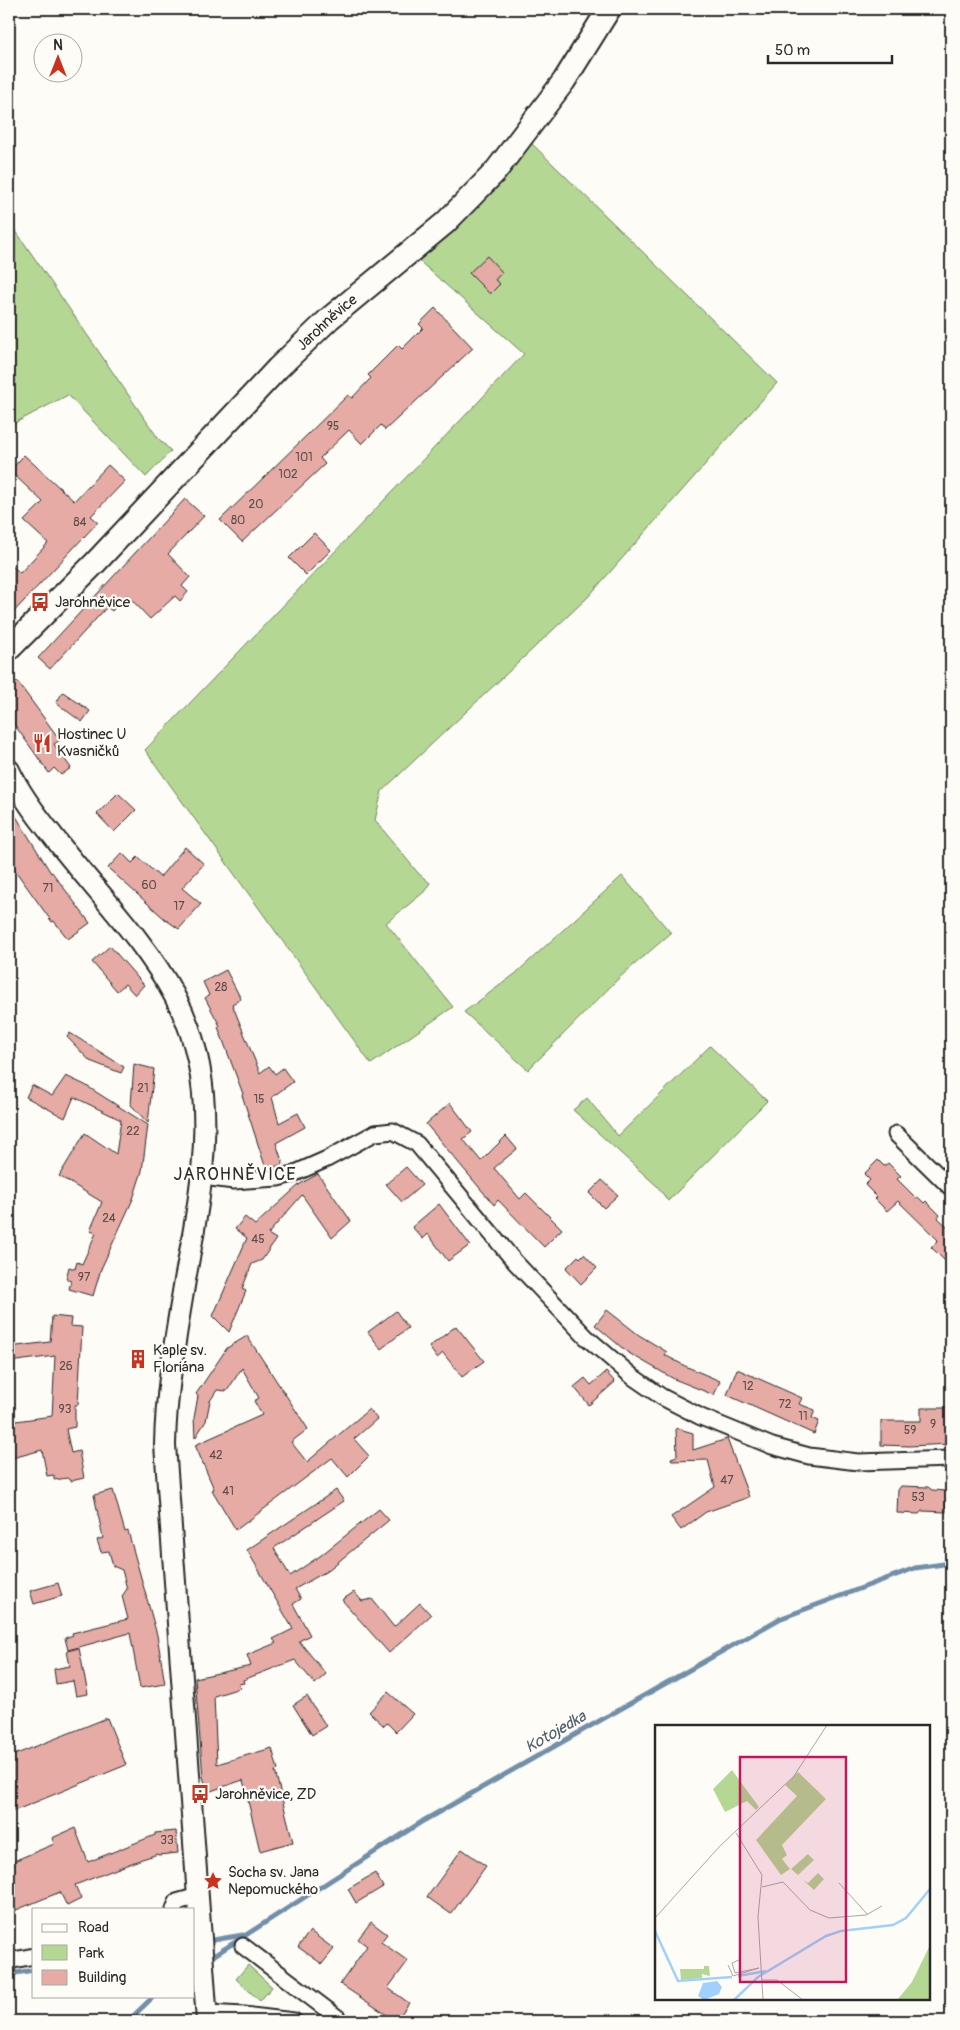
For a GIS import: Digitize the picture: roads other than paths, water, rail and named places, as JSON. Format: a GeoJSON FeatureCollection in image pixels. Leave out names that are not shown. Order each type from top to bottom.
{"type":"FeatureCollection","features":[{"type":"Feature","properties":{"kind":"main road","name":"Jarohněvice"},"geometry":{"type":"LineString","coordinates":[[9,648],[88,570],[310,337],[354,297],[468,201],[495,172],[539,116],[564,81],[609,9]]}},
{"type":"Feature","properties":{"kind":"street"},"geometry":{"type":"LineString","coordinates":[[9,770],[36,815],[164,978],[186,1019],[199,1061],[204,1141],[203,1177],[171,1368],[165,1445],[206,2017],[244,2015],[294,2021]]}},
{"type":"Feature","properties":{"kind":"street"},"geometry":{"type":"LineString","coordinates":[[203,1177],[234,1181],[278,1178],[293,1174],[327,1159],[375,1133],[393,1131],[416,1144],[515,1262],[586,1337],[633,1378],[662,1397],[701,1417],[772,1446],[809,1456],[858,1462],[951,1459]]}},
{"type":"Feature","properties":{"kind":"street"},"geometry":{"type":"LineString","coordinates":[[896,1134],[951,1188]]}},
{"type":"Feature","properties":{"kind":"street"},"geometry":{"type":"LineString","coordinates":[[174,1908],[177,1902],[199,1901]]}},
{"type":"Feature","properties":{"kind":"street"},"geometry":{"type":"LineString","coordinates":[[243,1946],[336,2020]]}},
{"type":"Feature","properties":{"kind":"street"},"geometry":{"type":"LineString","coordinates":[[9,1961],[32,1956]]}},
{"type":"Feature","properties":{"kind":"waterway","name":"Kotojedka"},"geometry":{"type":"LineString","coordinates":[[207,1960],[423,1821],[779,1619],[915,1568],[951,1563]]}},
{"type":"Feature","properties":{"kind":"waterway"},"geometry":{"type":"LineString","coordinates":[[207,1941],[243,1935]]}},
{"type":"Feature","properties":{"kind":"waterway"},"geometry":{"type":"LineString","coordinates":[[9,1974],[32,1970]]}},
{"type":"Feature","properties":{"kind":"waterway","name":"Kotojedka"},"geometry":{"type":"LineString","coordinates":[[128,2021],[152,1998]]}},
{"type":"Feature","properties":{"kind":"place","name":"Jarohněvice"},"geometry":{"type":"Point","coordinates":[40,602]}},
{"type":"Feature","properties":{"kind":"place","name":"Hostinec U Kvasničků"},"geometry":{"type":"Point","coordinates":[42,743]}},
{"type":"Feature","properties":{"kind":"place","name":"Kaple sv. Floriána"},"geometry":{"type":"Point","coordinates":[138,1359]}},
{"type":"Feature","properties":{"kind":"place","name":"Jarohněvice, ZD"},"geometry":{"type":"Point","coordinates":[200,1794]}},
{"type":"Feature","properties":{"kind":"place","name":"Socha sv. Jana Nepomuckého"},"geometry":{"type":"Point","coordinates":[213,1881]}},
{"type":"Feature","properties":{"kind":"district","name":"JAROHNĚVICE"},"geometry":{"type":"Point","coordinates":[235,1174]}}]}
